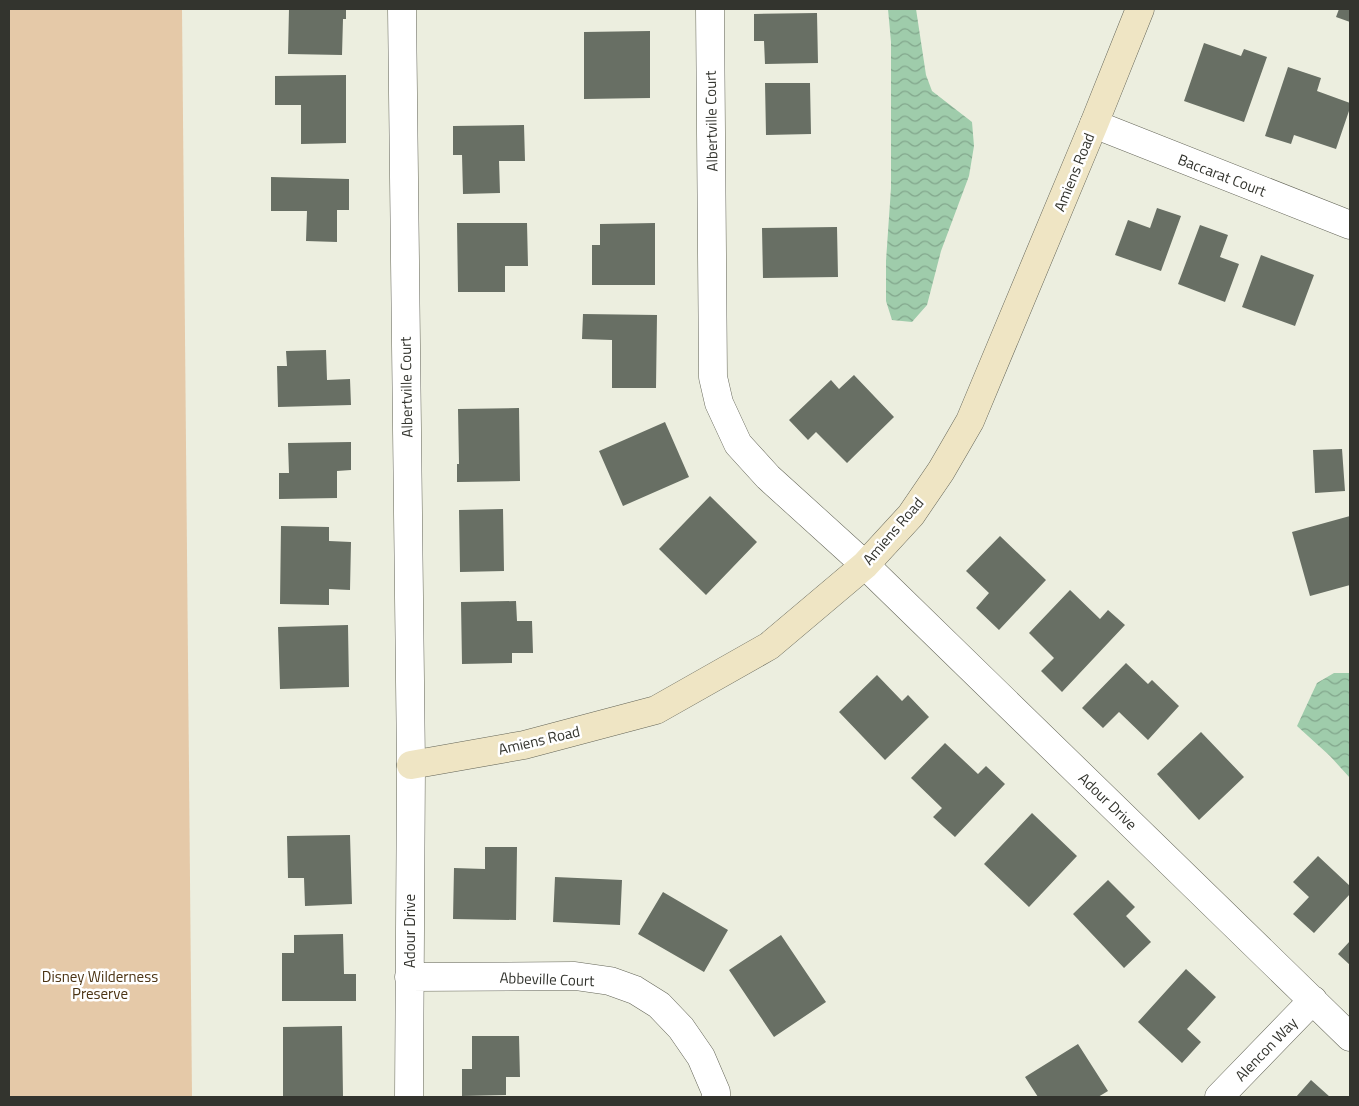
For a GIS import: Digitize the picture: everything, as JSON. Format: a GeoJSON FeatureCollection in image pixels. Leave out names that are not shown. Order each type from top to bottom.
{"type":"FeatureCollection","features":[{"type":"Feature","properties":{"kind":"street","name":"Albertville Court"},"geometry":{"type":"LineString","coordinates":[[402,9],[411,765]]}},
{"type":"Feature","properties":{"kind":"street","name":"Albertville Court"},"geometry":{"type":"LineString","coordinates":[[710,9],[713,377],[718,403],[738,444],[768,477],[865,565]]}},
{"type":"Feature","properties":{"kind":"street","name":"Amiens Road"},"geometry":{"type":"LineString","coordinates":[[411,765],[524,745],[656,710],[769,646],[865,565],[911,515],[941,471],[970,421],[1140,9]]}},
{"type":"Feature","properties":{"kind":"street","name":"Baccarat Court"},"geometry":{"type":"LineString","coordinates":[[1094,124],[1350,225]]}},
{"type":"Feature","properties":{"kind":"street","name":"Adour Drive"},"geometry":{"type":"LineString","coordinates":[[865,565],[1350,1037]]}},
{"type":"Feature","properties":{"kind":"street","name":"Adour Drive"},"geometry":{"type":"LineString","coordinates":[[409,1097],[411,765]]}},
{"type":"Feature","properties":{"kind":"street","name":"Abbeville Court"},"geometry":{"type":"LineString","coordinates":[[409,978],[574,976],[610,981],[635,990],[659,1005],[681,1028],[701,1057],[716,1092],[716,1097]]}},
{"type":"Feature","properties":{"kind":"street","name":"Alencon Way"},"geometry":{"type":"LineString","coordinates":[[1219,1097],[1313,1000]]}},
{"type":"Feature","properties":{"kind":"green space","name":"Disney Wilderness Preserve"},"geometry":{"type":"Polygon","coordinates":[[[9,9],[182,9],[192,1097],[9,1097],[9,9]]]}},
{"type":"Feature","properties":{"kind":"water"},"geometry":{"type":"Polygon","coordinates":[[[888,9],[916,9],[926,75],[932,91],[972,122],[974,146],[969,176],[941,251],[927,305],[912,322],[892,320],[886,301],[886,261],[891,188],[891,42],[888,9]]]}},
{"type":"Feature","properties":{"kind":"water"},"geometry":{"type":"Polygon","coordinates":[[[1334,673],[1350,673],[1350,778],[1330,756],[1297,726],[1317,683],[1334,673]]]}},
{"type":"Feature","properties":{"kind":"building"},"geometry":{"type":"Polygon","coordinates":[[[289,9],[346,9],[346,19],[343,19],[342,55],[288,54],[289,9]]]}},
{"type":"Feature","properties":{"kind":"building"},"geometry":{"type":"Polygon","coordinates":[[[1339,9],[1350,9],[1350,22],[1336,17],[1339,9]]]}},
{"type":"Feature","properties":{"kind":"building"},"geometry":{"type":"Polygon","coordinates":[[[817,13],[818,63],[765,64],[764,41],[754,41],[754,14],[817,13]]]}},
{"type":"Feature","properties":{"kind":"building"},"geometry":{"type":"Polygon","coordinates":[[[650,31],[650,98],[584,99],[584,32],[650,31]]]}},
{"type":"Feature","properties":{"kind":"building"},"geometry":{"type":"Polygon","coordinates":[[[1204,43],[1241,56],[1244,49],[1267,57],[1244,122],[1184,101],[1204,43]]]}},
{"type":"Feature","properties":{"kind":"building"},"geometry":{"type":"Polygon","coordinates":[[[1288,67],[1321,78],[1317,91],[1350,103],[1336,149],[1294,135],[1291,144],[1265,136],[1288,67]]]}},
{"type":"Feature","properties":{"kind":"building"},"geometry":{"type":"Polygon","coordinates":[[[346,75],[346,143],[301,144],[301,105],[275,105],[275,76],[346,75]]]}},
{"type":"Feature","properties":{"kind":"building"},"geometry":{"type":"Polygon","coordinates":[[[765,83],[810,83],[811,134],[766,135],[765,83]]]}},
{"type":"Feature","properties":{"kind":"building"},"geometry":{"type":"Polygon","coordinates":[[[524,125],[525,161],[499,161],[500,193],[463,194],[462,155],[453,155],[453,126],[524,125]]]}},
{"type":"Feature","properties":{"kind":"building"},"geometry":{"type":"Polygon","coordinates":[[[271,177],[349,179],[349,210],[337,210],[337,242],[306,241],[307,211],[271,211],[271,177]]]}},
{"type":"Feature","properties":{"kind":"building"},"geometry":{"type":"Polygon","coordinates":[[[1157,208],[1181,216],[1161,271],[1115,255],[1128,220],[1150,228],[1157,208]]]}},
{"type":"Feature","properties":{"kind":"building"},"geometry":{"type":"Polygon","coordinates":[[[457,223],[527,223],[528,266],[505,266],[505,292],[458,292],[457,223]]]}},
{"type":"Feature","properties":{"kind":"building"},"geometry":{"type":"Polygon","coordinates":[[[655,223],[655,285],[592,285],[592,245],[600,245],[600,224],[655,223]]]}},
{"type":"Feature","properties":{"kind":"building"},"geometry":{"type":"Polygon","coordinates":[[[1200,225],[1228,235],[1220,257],[1239,264],[1225,302],[1178,284],[1200,225]]]}},
{"type":"Feature","properties":{"kind":"building"},"geometry":{"type":"Polygon","coordinates":[[[837,227],[838,277],[763,278],[762,228],[837,227]]]}},
{"type":"Feature","properties":{"kind":"building"},"geometry":{"type":"Polygon","coordinates":[[[1261,255],[1314,275],[1295,326],[1242,307],[1261,255]]]}},
{"type":"Feature","properties":{"kind":"building"},"geometry":{"type":"Polygon","coordinates":[[[583,314],[657,315],[656,388],[612,388],[612,340],[582,339],[583,314]]]}},
{"type":"Feature","properties":{"kind":"building"},"geometry":{"type":"Polygon","coordinates":[[[326,350],[327,380],[350,379],[351,405],[278,407],[277,366],[287,366],[286,351],[326,350]]]}},
{"type":"Feature","properties":{"kind":"building"},"geometry":{"type":"Polygon","coordinates":[[[854,375],[894,417],[847,463],[816,432],[808,440],[789,420],[831,380],[839,389],[854,375]]]}},
{"type":"Feature","properties":{"kind":"building"},"geometry":{"type":"Polygon","coordinates":[[[519,408],[520,481],[457,482],[457,464],[459,464],[458,409],[519,408]]]}},
{"type":"Feature","properties":{"kind":"building"},"geometry":{"type":"Polygon","coordinates":[[[665,422],[689,477],[623,506],[599,451],[665,422]]]}},
{"type":"Feature","properties":{"kind":"building"},"geometry":{"type":"Polygon","coordinates":[[[351,442],[351,470],[337,471],[337,498],[279,499],[279,473],[289,473],[288,443],[351,442]]]}},
{"type":"Feature","properties":{"kind":"building"},"geometry":{"type":"Polygon","coordinates":[[[1342,449],[1345,491],[1315,493],[1313,450],[1342,449]]]}},
{"type":"Feature","properties":{"kind":"building"},"geometry":{"type":"Polygon","coordinates":[[[710,496],[757,542],[706,595],[659,549],[710,496]]]}},
{"type":"Feature","properties":{"kind":"building"},"geometry":{"type":"Polygon","coordinates":[[[503,509],[504,571],[460,572],[459,510],[503,509]]]}},
{"type":"Feature","properties":{"kind":"building"},"geometry":{"type":"Polygon","coordinates":[[[1350,516],[1350,585],[1310,596],[1292,532],[1350,516]]]}},
{"type":"Feature","properties":{"kind":"building"},"geometry":{"type":"Polygon","coordinates":[[[281,526],[329,527],[329,541],[351,542],[350,590],[329,589],[329,605],[280,604],[281,526]]]}},
{"type":"Feature","properties":{"kind":"building"},"geometry":{"type":"Polygon","coordinates":[[[1000,536],[1046,580],[999,630],[976,608],[989,593],[966,571],[1000,536]]]}},
{"type":"Feature","properties":{"kind":"building"},"geometry":{"type":"Polygon","coordinates":[[[1070,590],[1100,619],[1108,610],[1125,625],[1062,692],[1041,671],[1054,658],[1029,633],[1070,590]]]}},
{"type":"Feature","properties":{"kind":"building"},"geometry":{"type":"Polygon","coordinates":[[[516,601],[517,621],[532,621],[533,653],[512,653],[512,663],[462,664],[461,602],[516,601]]]}},
{"type":"Feature","properties":{"kind":"building"},"geometry":{"type":"Polygon","coordinates":[[[348,625],[349,687],[280,689],[278,627],[348,625]]]}},
{"type":"Feature","properties":{"kind":"building"},"geometry":{"type":"Polygon","coordinates":[[[1126,663],[1148,684],[1152,680],[1179,706],[1148,740],[1119,712],[1103,728],[1082,708],[1126,663]]]}},
{"type":"Feature","properties":{"kind":"building"},"geometry":{"type":"Polygon","coordinates":[[[877,675],[902,701],[908,695],[929,717],[885,760],[839,712],[877,675]]]}},
{"type":"Feature","properties":{"kind":"building"},"geometry":{"type":"Polygon","coordinates":[[[1201,732],[1244,777],[1199,820],[1157,774],[1201,732]]]}},
{"type":"Feature","properties":{"kind":"building"},"geometry":{"type":"Polygon","coordinates":[[[945,743],[978,774],[986,766],[1005,784],[955,837],[933,817],[942,808],[911,778],[945,743]]]}},
{"type":"Feature","properties":{"kind":"building"},"geometry":{"type":"Polygon","coordinates":[[[1032,813],[1077,856],[1029,907],[984,864],[1032,813]]]}},
{"type":"Feature","properties":{"kind":"building"},"geometry":{"type":"Polygon","coordinates":[[[350,835],[352,904],[305,906],[304,878],[288,878],[287,836],[350,835]]]}},
{"type":"Feature","properties":{"kind":"building"},"geometry":{"type":"Polygon","coordinates":[[[485,847],[517,847],[516,920],[453,919],[454,868],[485,869],[485,847]]]}},
{"type":"Feature","properties":{"kind":"building"},"geometry":{"type":"Polygon","coordinates":[[[1318,856],[1350,886],[1350,894],[1314,933],[1293,914],[1309,897],[1293,882],[1318,856]]]}},
{"type":"Feature","properties":{"kind":"building"},"geometry":{"type":"Polygon","coordinates":[[[555,877],[622,880],[620,925],[553,922],[555,877]]]}},
{"type":"Feature","properties":{"kind":"building"},"geometry":{"type":"Polygon","coordinates":[[[1108,880],[1135,907],[1126,916],[1151,942],[1124,968],[1073,914],[1108,880]]]}},
{"type":"Feature","properties":{"kind":"building"},"geometry":{"type":"Polygon","coordinates":[[[663,892],[728,930],[704,972],[638,934],[663,892]]]}},
{"type":"Feature","properties":{"kind":"building"},"geometry":{"type":"Polygon","coordinates":[[[343,934],[344,974],[356,974],[356,1001],[282,1001],[282,953],[294,953],[294,935],[343,934]]]}},
{"type":"Feature","properties":{"kind":"building"},"geometry":{"type":"Polygon","coordinates":[[[781,935],[826,1002],[774,1037],[729,970],[781,935]]]}},
{"type":"Feature","properties":{"kind":"building"},"geometry":{"type":"Polygon","coordinates":[[[1350,941],[1350,965],[1338,954],[1350,941]]]}},
{"type":"Feature","properties":{"kind":"building"},"geometry":{"type":"Polygon","coordinates":[[[1186,969],[1216,997],[1187,1029],[1201,1042],[1182,1063],[1138,1022],[1186,969]]]}},
{"type":"Feature","properties":{"kind":"building"},"geometry":{"type":"Polygon","coordinates":[[[342,1026],[343,1097],[283,1097],[283,1027],[342,1026]]]}},
{"type":"Feature","properties":{"kind":"building"},"geometry":{"type":"Polygon","coordinates":[[[472,1036],[519,1036],[520,1077],[506,1077],[506,1095],[462,1096],[462,1069],[472,1069],[472,1036]]]}},
{"type":"Feature","properties":{"kind":"building"},"geometry":{"type":"Polygon","coordinates":[[[1078,1044],[1108,1091],[1098,1097],[1038,1097],[1025,1077],[1078,1044]]]}},
{"type":"Feature","properties":{"kind":"building"},"geometry":{"type":"Polygon","coordinates":[[[1311,1080],[1330,1097],[1296,1097],[1311,1080]]]}}]}
